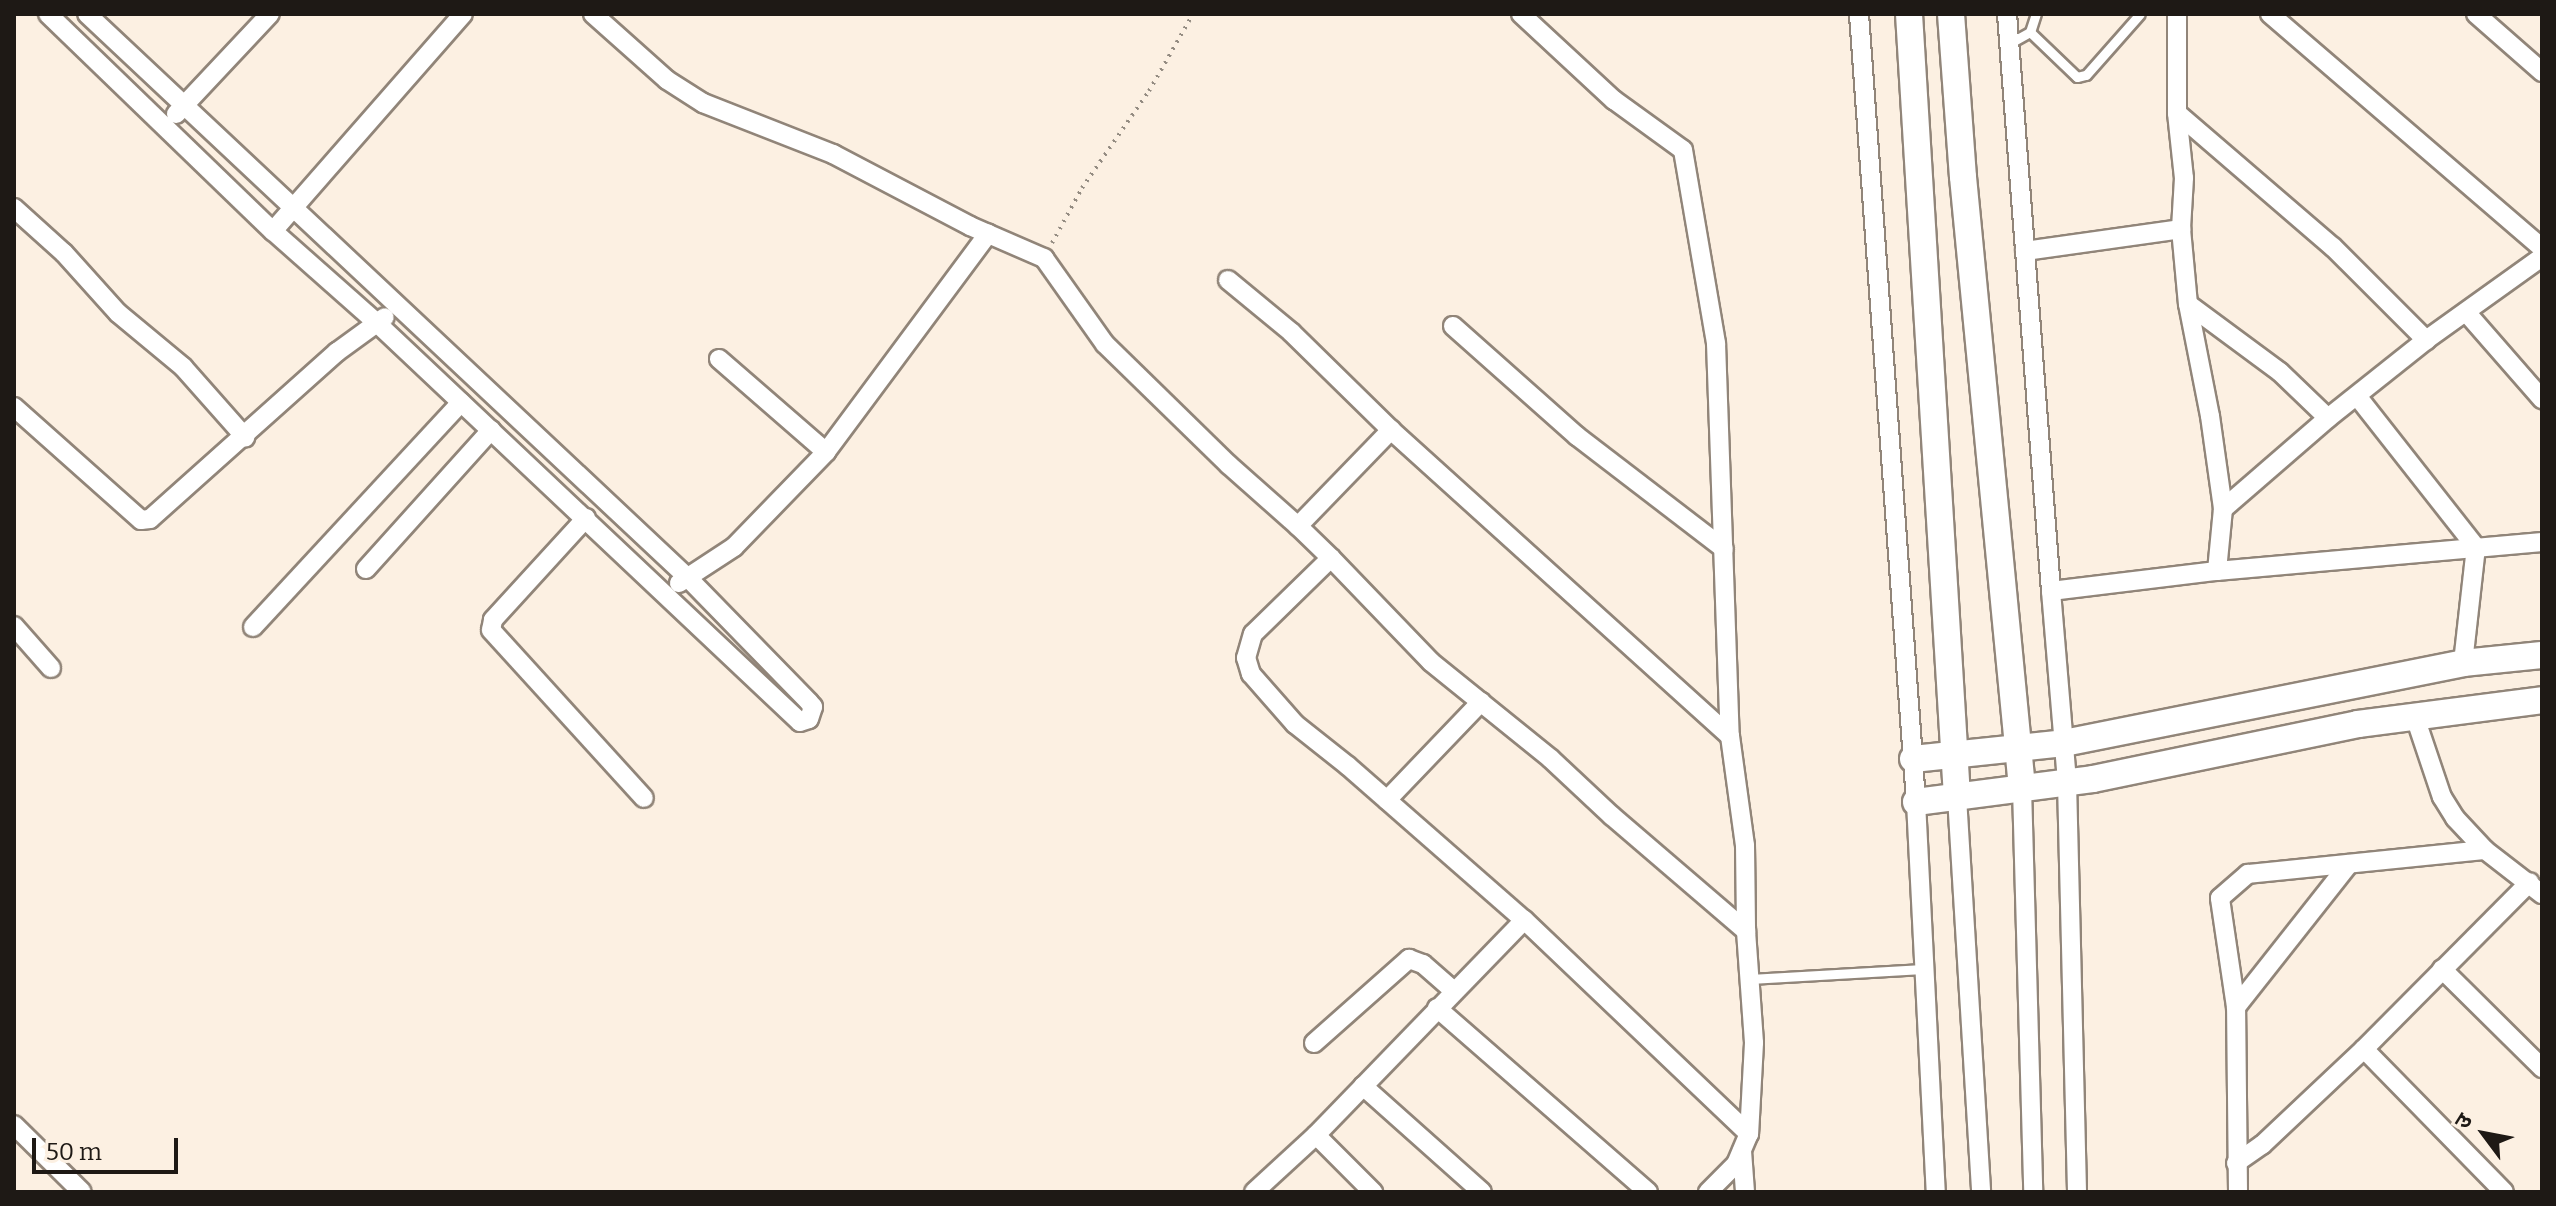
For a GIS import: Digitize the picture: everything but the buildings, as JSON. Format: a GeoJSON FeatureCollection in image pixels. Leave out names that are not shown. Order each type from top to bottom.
{"type":"FeatureCollection","features":[{"type":"Feature","properties":{"kind":"street"},"geometry":{"type":"LineString","coordinates":[[48,14],[273,231],[378,324],[800,722],[809,719],[813,707],[809,702],[686,576],[87,14]]}},
{"type":"Feature","properties":{"kind":"street"},"geometry":{"type":"LineString","coordinates":[[164,123],[185,106],[270,14]]}},
{"type":"Feature","properties":{"kind":"street"},"geometry":{"type":"LineString","coordinates":[[273,231],[292,205],[463,14]]}},
{"type":"Feature","properties":{"kind":"street"},"geometry":{"type":"LineString","coordinates":[[593,14],[667,80],[703,103],[833,154],[988,234],[1044,258],[1105,344],[1229,465],[1331,558],[1431,662],[1551,759],[1746,931]]}},
{"type":"Feature","properties":{"kind":"street"},"geometry":{"type":"LineString","coordinates":[[1521,14],[1614,100],[1683,150],[1716,343],[1730,736],[1745,845],[1746,931],[1754,1043],[1745,1192]]}},
{"type":"Feature","properties":{"kind":"street"},"geometry":{"type":"LineString","coordinates":[[1859,14],[1879,257],[1916,802],[1936,1192]]}},
{"type":"Feature","properties":{"kind":"street"},"geometry":{"type":"LineString","coordinates":[[1909,14],[1981,1192]]}},
{"type":"Feature","properties":{"kind":"street"},"geometry":{"type":"LineString","coordinates":[[1951,14],[1963,177],[2020,749],[2033,1192]]}},
{"type":"Feature","properties":{"kind":"street"},"geometry":{"type":"LineString","coordinates":[[2007,14],[2067,782],[2077,1192]]}},
{"type":"Feature","properties":{"kind":"street"},"geometry":{"type":"LineString","coordinates":[[2177,14],[2177,113],[2184,178],[2181,229],[2188,304],[2210,416],[2223,509],[2217,571]]}},
{"type":"Feature","properties":{"kind":"street"},"geometry":{"type":"LineString","coordinates":[[2270,14],[2542,248]]}},
{"type":"Feature","properties":{"kind":"street"},"geometry":{"type":"LineString","coordinates":[[2476,14],[2542,72]]}},
{"type":"Feature","properties":{"kind":"street"},"geometry":{"type":"LineString","coordinates":[[2177,113],[2333,247],[2426,340]]}},
{"type":"Feature","properties":{"kind":"street"},"geometry":{"type":"LineString","coordinates":[[14,208],[64,253],[118,313],[183,367],[245,437]]}},
{"type":"Feature","properties":{"kind":"street"},"geometry":{"type":"LineString","coordinates":[[2025,251],[2181,229]]}},
{"type":"Feature","properties":{"kind":"street"},"geometry":{"type":"LineString","coordinates":[[668,595],[686,576],[734,547],[826,452],[988,234]]}},
{"type":"Feature","properties":{"kind":"street"},"geometry":{"type":"LineString","coordinates":[[2223,509],[2328,418],[2426,340],[2542,257]]}},
{"type":"Feature","properties":{"kind":"street"},"geometry":{"type":"LineString","coordinates":[[1228,280],[1291,332],[1391,430],[1730,736]]}},
{"type":"Feature","properties":{"kind":"street"},"geometry":{"type":"LineString","coordinates":[[14,407],[141,520],[150,519],[337,352],[378,324],[397,304]]}},
{"type":"Feature","properties":{"kind":"street"},"geometry":{"type":"LineString","coordinates":[[2188,304],[2280,372],[2328,418]]}},
{"type":"Feature","properties":{"kind":"street"},"geometry":{"type":"LineString","coordinates":[[2466,312],[2542,399]]}},
{"type":"Feature","properties":{"kind":"street"},"geometry":{"type":"LineString","coordinates":[[1453,326],[1577,436],[1724,549]]}},
{"type":"Feature","properties":{"kind":"street"},"geometry":{"type":"LineString","coordinates":[[719,359],[826,452]]}},
{"type":"Feature","properties":{"kind":"street"},"geometry":{"type":"LineString","coordinates":[[2357,396],[2476,547],[2463,663]]}},
{"type":"Feature","properties":{"kind":"street"},"geometry":{"type":"LineString","coordinates":[[253,627],[461,402]]}},
{"type":"Feature","properties":{"kind":"street"},"geometry":{"type":"LineString","coordinates":[[366,569],[491,430]]}},
{"type":"Feature","properties":{"kind":"street"},"geometry":{"type":"LineString","coordinates":[[1298,526],[1391,430]]}},
{"type":"Feature","properties":{"kind":"street"},"geometry":{"type":"LineString","coordinates":[[586,518],[493,620],[491,630],[494,638],[644,798]]}},
{"type":"Feature","properties":{"kind":"street"},"geometry":{"type":"LineString","coordinates":[[2051,591],[2217,571],[2542,542]]}},
{"type":"Feature","properties":{"kind":"street"},"geometry":{"type":"LineString","coordinates":[[1331,558],[1253,634],[1246,658],[1251,674],[1295,724],[1524,920],[1746,1142]]}},
{"type":"Feature","properties":{"kind":"street"},"geometry":{"type":"LineString","coordinates":[[14,626],[51,668]]}},
{"type":"Feature","properties":{"kind":"street"},"geometry":{"type":"LineString","coordinates":[[1913,759],[2064,743],[2463,663],[2542,655]]}},
{"type":"Feature","properties":{"kind":"street"},"geometry":{"type":"LineString","coordinates":[[1916,802],[2067,782],[2358,724],[2542,700]]}},
{"type":"Feature","properties":{"kind":"street"},"geometry":{"type":"LineString","coordinates":[[1387,800],[1481,702]]}},
{"type":"Feature","properties":{"kind":"street"},"geometry":{"type":"LineString","coordinates":[[2236,1163],[2262,1145],[2364,1049],[2442,969],[2536,888],[2485,850],[2455,818],[2442,797],[2415,717]]}},
{"type":"Feature","properties":{"kind":"street"},"geometry":{"type":"LineString","coordinates":[[2238,1192],[2236,1007],[2220,898],[2248,874],[2485,850]]}},
{"type":"Feature","properties":{"kind":"street"},"geometry":{"type":"LineString","coordinates":[[2236,1007],[2349,864]]}},
{"type":"Feature","properties":{"kind":"street"},"geometry":{"type":"LineString","coordinates":[[1254,1192],[1316,1135],[1524,920]]}},
{"type":"Feature","properties":{"kind":"street"},"geometry":{"type":"LineString","coordinates":[[1314,1043],[1409,959],[1423,964],[1454,991]]}},
{"type":"Feature","properties":{"kind":"street"},"geometry":{"type":"LineString","coordinates":[[2442,969],[2542,1068]]}},
{"type":"Feature","properties":{"kind":"street"},"geometry":{"type":"LineString","coordinates":[[1437,1008],[1648,1192]]}},
{"type":"Feature","properties":{"kind":"street"},"geometry":{"type":"LineString","coordinates":[[2364,1049],[2504,1192]]}},
{"type":"Feature","properties":{"kind":"street"},"geometry":{"type":"LineString","coordinates":[[1363,1086],[1482,1192]]}},
{"type":"Feature","properties":{"kind":"street"},"geometry":{"type":"LineString","coordinates":[[14,1125],[82,1192]]}},
{"type":"Feature","properties":{"kind":"street"},"geometry":{"type":"LineString","coordinates":[[1316,1135],[1373,1192]]}},
{"type":"Feature","properties":{"kind":"street"},"geometry":{"type":"LineString","coordinates":[[1708,1192],[1725,1180],[1746,1142]]}},
{"type":"Feature","properties":{"kind":"lane"},"geometry":{"type":"LineString","coordinates":[[2010,43],[2030,32],[2036,14]]}},
{"type":"Feature","properties":{"kind":"lane"},"geometry":{"type":"LineString","coordinates":[[2030,32],[2077,77],[2086,75],[2140,14]]}},
{"type":"Feature","properties":{"kind":"lane"},"geometry":{"type":"LineString","coordinates":[[1750,979],[1923,969]]}},
{"type":"Feature","properties":{"kind":"path"},"geometry":{"type":"LineString","coordinates":[[1044,258],[1082,188],[1149,91],[1193,14]]}}]}
